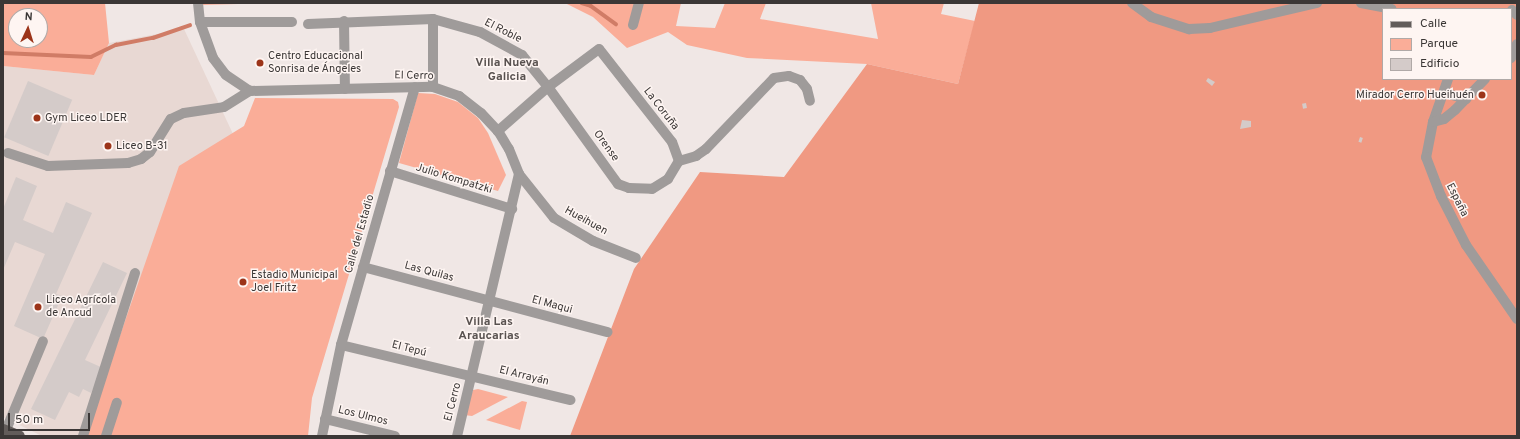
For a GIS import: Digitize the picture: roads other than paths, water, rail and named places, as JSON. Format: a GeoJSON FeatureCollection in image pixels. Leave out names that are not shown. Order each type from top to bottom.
{"type":"FeatureCollection","features":[{"type":"Feature","properties":{"kind":"main road"},"geometry":{"type":"LineString","coordinates":[[4,430],[20,436]]}},
{"type":"Feature","properties":{"kind":"street"},"geometry":{"type":"LineString","coordinates":[[198,3],[200,22],[219,67],[237,85],[250,91]]}},
{"type":"Feature","properties":{"kind":"street"},"geometry":{"type":"LineString","coordinates":[[633,25],[639,3]]}},
{"type":"Feature","properties":{"kind":"street"},"geometry":{"type":"LineString","coordinates":[[1132,3],[1150,17],[1190,29],[1210,28],[1317,3]]}},
{"type":"Feature","properties":{"kind":"street"},"geometry":{"type":"LineString","coordinates":[[1361,3],[1386,8]]}},
{"type":"Feature","properties":{"kind":"street"},"geometry":{"type":"LineString","coordinates":[[433,19],[433,87]]}},
{"type":"Feature","properties":{"kind":"street","name":"El Roble"},"geometry":{"type":"LineString","coordinates":[[308,24],[344,21],[433,19],[480,32],[512,48],[522,55],[548,87]]}},
{"type":"Feature","properties":{"kind":"street"},"geometry":{"type":"LineString","coordinates":[[344,21],[345,89]]}},
{"type":"Feature","properties":{"kind":"street"},"geometry":{"type":"LineString","coordinates":[[200,22],[292,22]]}},
{"type":"Feature","properties":{"kind":"street"},"geometry":{"type":"LineString","coordinates":[[1512,56],[1517,44]]}},
{"type":"Feature","properties":{"kind":"street","name":"La Coruña"},"geometry":{"type":"LineString","coordinates":[[548,87],[599,49],[672,142],[679,161]]}},
{"type":"Feature","properties":{"kind":"street"},"geometry":{"type":"LineString","coordinates":[[679,161],[691,158],[706,149],[774,78],[789,76],[800,80],[807,89],[810,101]]}},
{"type":"Feature","properties":{"kind":"street","name":"España"},"geometry":{"type":"LineString","coordinates":[[1448,80],[1445,93],[1433,122],[1426,157],[1432,175],[1466,245],[1517,319]]}},
{"type":"Feature","properties":{"kind":"street"},"geometry":{"type":"LineString","coordinates":[[1433,122],[1444,118],[1485,80]]}},
{"type":"Feature","properties":{"kind":"street","name":"Calle del Estadio"},"geometry":{"type":"LineString","coordinates":[[322,436],[341,345],[415,87]]}},
{"type":"Feature","properties":{"kind":"street","name":"El Cerro"},"geometry":{"type":"LineString","coordinates":[[250,91],[433,87],[459,96],[481,113],[498,131],[509,149],[519,174],[512,209],[457,436]]}},
{"type":"Feature","properties":{"kind":"street"},"geometry":{"type":"LineString","coordinates":[[498,131],[548,87]]}},
{"type":"Feature","properties":{"kind":"street","name":"Orense"},"geometry":{"type":"LineString","coordinates":[[548,87],[618,184],[639,189],[661,185],[674,172],[679,161]]}},
{"type":"Feature","properties":{"kind":"street"},"geometry":{"type":"LineString","coordinates":[[8,153],[48,166],[128,163],[141,159],[150,152],[171,119],[184,112],[224,107],[250,91]]}},
{"type":"Feature","properties":{"kind":"street"},"geometry":{"type":"LineString","coordinates":[[1445,93],[1466,99]]}},
{"type":"Feature","properties":{"kind":"street","name":"Julio Kompatzki"},"geometry":{"type":"LineString","coordinates":[[390,171],[512,209]]}},
{"type":"Feature","properties":{"kind":"street","name":"Hueihuen"},"geometry":{"type":"LineString","coordinates":[[519,174],[554,218],[593,240],[636,258]]}},
{"type":"Feature","properties":{"kind":"street","name":"Las Quilas"},"geometry":{"type":"LineString","coordinates":[[363,267],[490,301]]}},
{"type":"Feature","properties":{"kind":"street"},"geometry":{"type":"LineString","coordinates":[[83,436],[135,273]]}},
{"type":"Feature","properties":{"kind":"street","name":"El Maqui"},"geometry":{"type":"LineString","coordinates":[[490,301],[608,332]]}},
{"type":"Feature","properties":{"kind":"street"},"geometry":{"type":"LineString","coordinates":[[4,430],[43,340]]}},
{"type":"Feature","properties":{"kind":"street","name":"El Tepú"},"geometry":{"type":"LineString","coordinates":[[341,345],[472,376]]}},
{"type":"Feature","properties":{"kind":"street","name":"El Arrayán"},"geometry":{"type":"LineString","coordinates":[[472,376],[570,400]]}},
{"type":"Feature","properties":{"kind":"street"},"geometry":{"type":"LineString","coordinates":[[106,436],[117,403]]}},
{"type":"Feature","properties":{"kind":"street","name":"Los Ulmos"},"geometry":{"type":"LineString","coordinates":[[325,419],[395,436]]}},
{"type":"Feature","properties":{"kind":"waterway"},"geometry":{"type":"LineString","coordinates":[[582,3],[591,6],[616,24]]}},
{"type":"Feature","properties":{"kind":"waterway"},"geometry":{"type":"LineString","coordinates":[[3,53],[91,57],[116,45],[153,38],[190,25]]}},
{"type":"Feature","properties":{"kind":"place","name":"Centro Educacional Sonrisa de Ángeles"},"geometry":{"type":"Point","coordinates":[260,63]}},
{"type":"Feature","properties":{"kind":"place","name":"Mirador Cerro Hueihuén"},"geometry":{"type":"Point","coordinates":[1482,95]}},
{"type":"Feature","properties":{"kind":"place","name":"Gym Liceo LDER"},"geometry":{"type":"Point","coordinates":[37,118]}},
{"type":"Feature","properties":{"kind":"place","name":"Liceo B-31"},"geometry":{"type":"Point","coordinates":[108,146]}},
{"type":"Feature","properties":{"kind":"place","name":"Estadio Municipal Joel Fritz"},"geometry":{"type":"Point","coordinates":[243,282]}},
{"type":"Feature","properties":{"kind":"place","name":"Liceo Agrícola de Ancud"},"geometry":{"type":"Point","coordinates":[38,307]}},
{"type":"Feature","properties":{"kind":"district","name":"Villa Nueva Galicia"},"geometry":{"type":"Point","coordinates":[507,71]}},
{"type":"Feature","properties":{"kind":"district","name":"Villa Las Araucarias"},"geometry":{"type":"Point","coordinates":[489,330]}}]}
